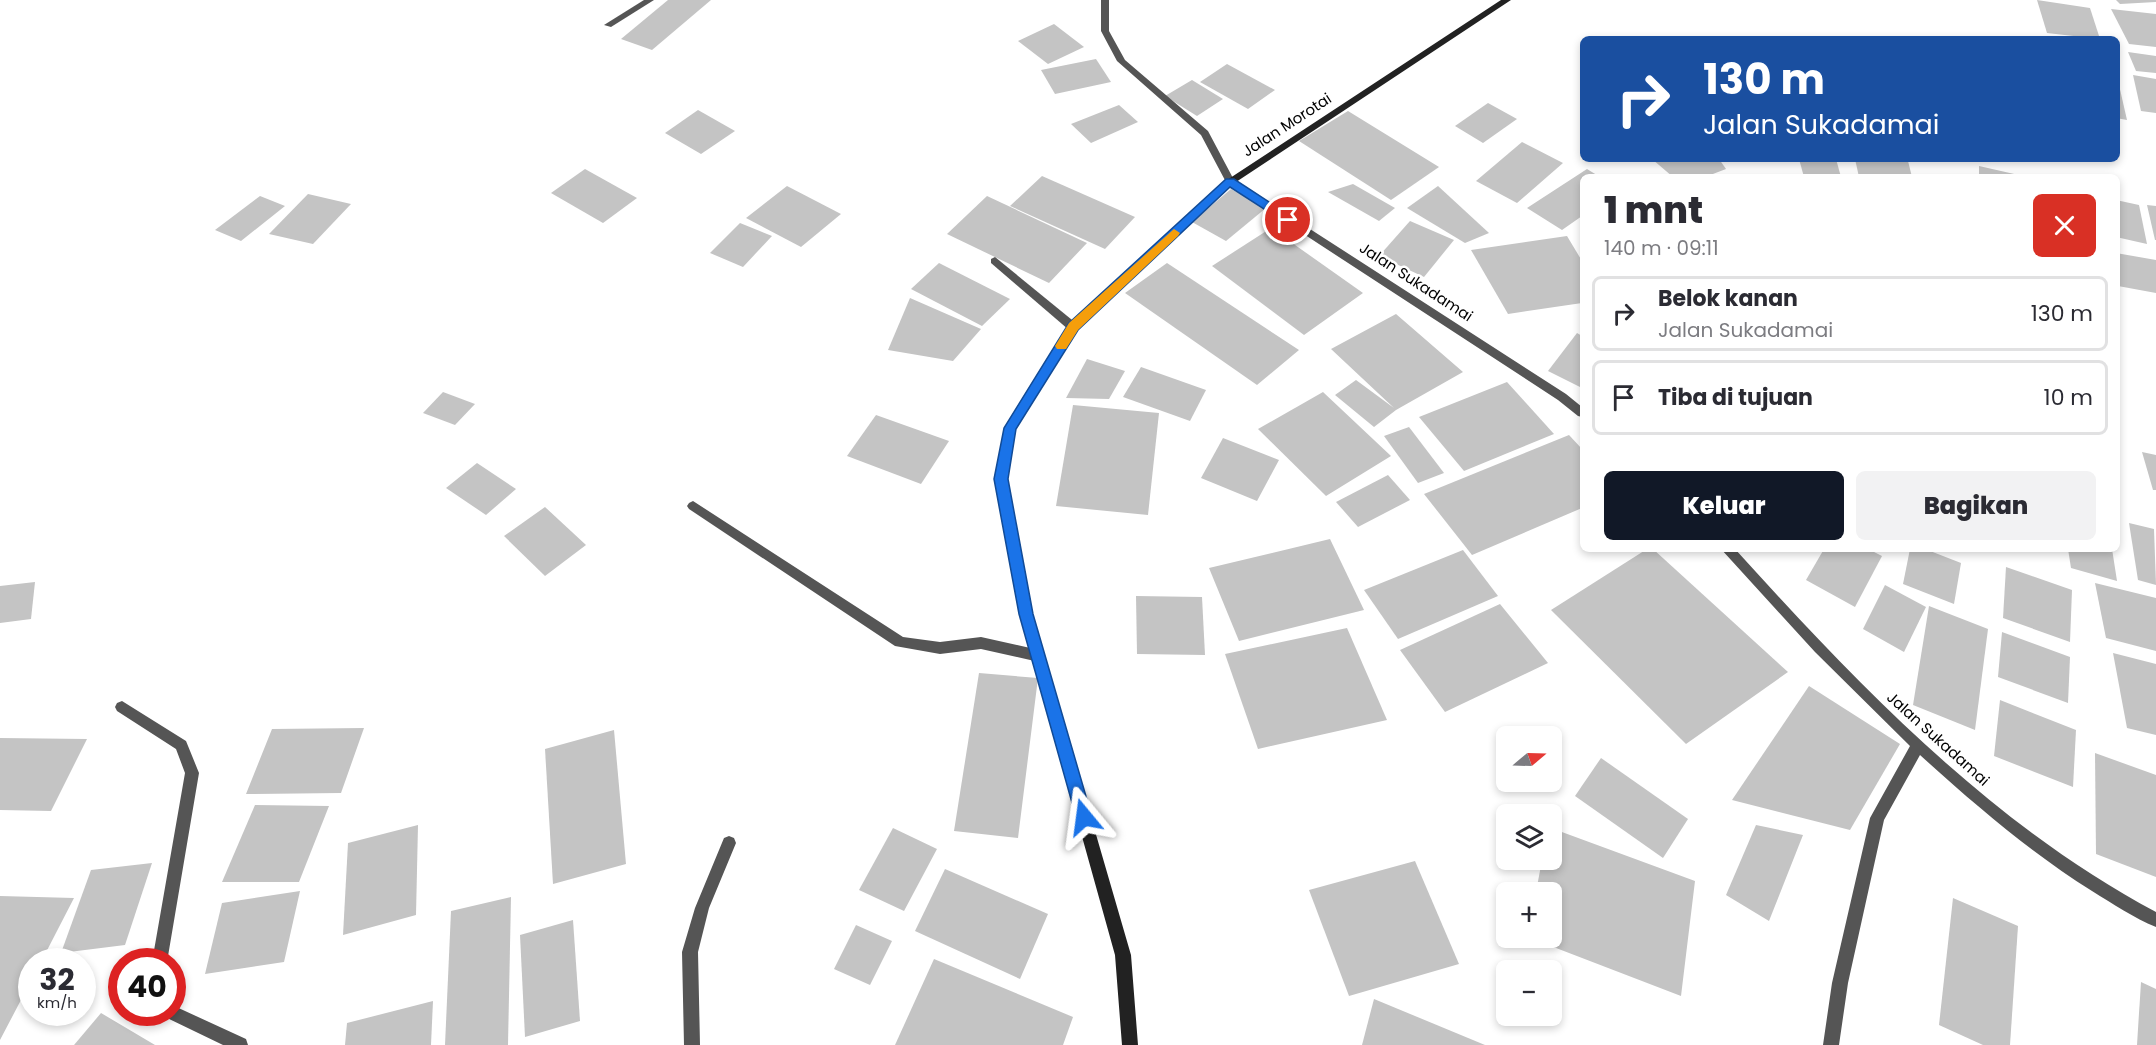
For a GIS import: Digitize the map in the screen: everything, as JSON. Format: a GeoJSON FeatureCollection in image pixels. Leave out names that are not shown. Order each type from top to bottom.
{"type":"FeatureCollection","features":[{"type":"Feature","properties":{"kind":"street"},"geometry":{"type":"LineString","coordinates":[[608,25],[650,0]]}},
{"type":"Feature","properties":{"kind":"street"},"geometry":{"type":"LineString","coordinates":[[1106,0],[1105,31],[1121,61],[1205,133],[1230,182]]}},
{"type":"Feature","properties":{"kind":"street","name":"Jalan Morotai"},"geometry":{"type":"LineString","coordinates":[[1130,1045],[1123,955],[1026,614],[1001,479],[1010,428],[1073,327],[1230,182],[1507,0]]}},
{"type":"Feature","properties":{"kind":"street","name":"Jalan Sukadamai"},"geometry":{"type":"LineString","coordinates":[[1230,182],[1562,397],[1580,411]]}},
{"type":"Feature","properties":{"kind":"street"},"geometry":{"type":"LineString","coordinates":[[995,261],[1073,327]]}},
{"type":"Feature","properties":{"kind":"street"},"geometry":{"type":"LineString","coordinates":[[693,506],[900,642],[940,648],[981,643],[1039,656]]}},
{"type":"Feature","properties":{"kind":"street","name":"Jalan Sukadamai"},"geometry":{"type":"LineString","coordinates":[[1730,552],[1804,635],[1917,747],[2046,853],[2123,903],[2156,920]]}},
{"type":"Feature","properties":{"kind":"street"},"geometry":{"type":"LineString","coordinates":[[122,707],[181,745],[192,773],[161,948]]}},
{"type":"Feature","properties":{"kind":"street"},"geometry":{"type":"LineString","coordinates":[[1832,1045],[1840,983],[1877,818],[1917,747]]}},
{"type":"Feature","properties":{"kind":"street"},"geometry":{"type":"LineString","coordinates":[[692,1045],[690,952],[702,908],[729,843]]}},
{"type":"Feature","properties":{"kind":"street"},"geometry":{"type":"LineString","coordinates":[[186,1020],[240,1045]]}},
{"type":"Feature","properties":{"kind":"building"},"geometry":{"type":"Polygon","coordinates":[[[668,0],[711,0],[652,50],[621,39],[668,0]]]}},
{"type":"Feature","properties":{"kind":"building"},"geometry":{"type":"Polygon","coordinates":[[[2037,0],[2090,8],[2099,36],[2074,36],[2047,33],[2037,0]]]}},
{"type":"Feature","properties":{"kind":"building"},"geometry":{"type":"Polygon","coordinates":[[[2116,0],[2156,0],[2156,2],[2120,4],[2116,0]]]}},
{"type":"Feature","properties":{"kind":"building"},"geometry":{"type":"Polygon","coordinates":[[[2111,9],[2156,14],[2156,47],[2129,44],[2111,9]]]}},
{"type":"Feature","properties":{"kind":"building"},"geometry":{"type":"Polygon","coordinates":[[[1054,24],[1084,47],[1048,64],[1018,41],[1054,24]]]}},
{"type":"Feature","properties":{"kind":"building"},"geometry":{"type":"Polygon","coordinates":[[[2128,52],[2156,56],[2156,73],[2136,71],[2128,52]]]}},
{"type":"Feature","properties":{"kind":"building"},"geometry":{"type":"Polygon","coordinates":[[[1096,59],[1111,82],[1055,94],[1041,70],[1096,59]]]}},
{"type":"Feature","properties":{"kind":"building"},"geometry":{"type":"Polygon","coordinates":[[[1227,64],[1275,90],[1248,109],[1200,82],[1227,64]]]}},
{"type":"Feature","properties":{"kind":"building"},"geometry":{"type":"Polygon","coordinates":[[[2133,75],[2156,79],[2156,113],[2141,111],[2133,75]]]}},
{"type":"Feature","properties":{"kind":"building"},"geometry":{"type":"Polygon","coordinates":[[[1192,80],[1223,99],[1197,116],[1165,96],[1192,80]]]}},
{"type":"Feature","properties":{"kind":"building"},"geometry":{"type":"Polygon","coordinates":[[[2120,89],[2127,120],[2120,119],[2120,89]]]}},
{"type":"Feature","properties":{"kind":"building"},"geometry":{"type":"Polygon","coordinates":[[[1488,103],[1517,119],[1483,143],[1455,126],[1488,103]]]}},
{"type":"Feature","properties":{"kind":"building"},"geometry":{"type":"Polygon","coordinates":[[[1119,105],[1138,122],[1091,143],[1071,124],[1119,105]]]}},
{"type":"Feature","properties":{"kind":"building"},"geometry":{"type":"Polygon","coordinates":[[[698,110],[735,131],[701,154],[665,133],[698,110]]]}},
{"type":"Feature","properties":{"kind":"building"},"geometry":{"type":"Polygon","coordinates":[[[1348,111],[1439,167],[1391,200],[1299,141],[1348,111]]]}},
{"type":"Feature","properties":{"kind":"building"},"geometry":{"type":"Polygon","coordinates":[[[1522,142],[1563,163],[1517,203],[1476,181],[1522,142]]]}},
{"type":"Feature","properties":{"kind":"building"},"geometry":{"type":"Polygon","coordinates":[[[1656,162],[1721,162],[1726,169],[1713,174],[1670,174],[1656,162]]]}},
{"type":"Feature","properties":{"kind":"building"},"geometry":{"type":"Polygon","coordinates":[[[1800,162],[1837,162],[1840,174],[1803,174],[1800,162]]]}},
{"type":"Feature","properties":{"kind":"building"},"geometry":{"type":"Polygon","coordinates":[[[1856,162],[1908,162],[1911,174],[1858,174],[1856,162]]]}},
{"type":"Feature","properties":{"kind":"building"},"geometry":{"type":"Polygon","coordinates":[[[1979,166],[2014,174],[1979,174],[1979,166]]]}},
{"type":"Feature","properties":{"kind":"building"},"geometry":{"type":"Polygon","coordinates":[[[585,169],[637,198],[603,223],[551,193],[585,169]]]}},
{"type":"Feature","properties":{"kind":"building"},"geometry":{"type":"Polygon","coordinates":[[[1587,169],[1595,174],[1580,174],[1580,217],[1562,230],[1527,208],[1587,169]]]}},
{"type":"Feature","properties":{"kind":"building"},"geometry":{"type":"Polygon","coordinates":[[[1042,176],[1135,217],[1105,249],[1010,206],[1042,176]]]}},
{"type":"Feature","properties":{"kind":"building"},"geometry":{"type":"Polygon","coordinates":[[[1353,184],[1395,208],[1379,221],[1328,192],[1353,184]]]}},
{"type":"Feature","properties":{"kind":"building"},"geometry":{"type":"Polygon","coordinates":[[[787,186],[841,214],[801,247],[746,218],[787,186]]]}},
{"type":"Feature","properties":{"kind":"building"},"geometry":{"type":"Polygon","coordinates":[[[1438,186],[1489,233],[1465,243],[1407,208],[1438,186]]]}},
{"type":"Feature","properties":{"kind":"building"},"geometry":{"type":"Polygon","coordinates":[[[1231,189],[1266,208],[1226,241],[1192,222],[1231,189]]]}},
{"type":"Feature","properties":{"kind":"building"},"geometry":{"type":"Polygon","coordinates":[[[308,194],[351,204],[313,244],[269,234],[308,194]]]}},
{"type":"Feature","properties":{"kind":"building"},"geometry":{"type":"Polygon","coordinates":[[[260,196],[285,206],[241,241],[215,230],[260,196]]]}},
{"type":"Feature","properties":{"kind":"building"},"geometry":{"type":"Polygon","coordinates":[[[987,196],[1087,243],[1049,283],[947,234],[987,196]]]}},
{"type":"Feature","properties":{"kind":"building"},"geometry":{"type":"Polygon","coordinates":[[[2120,201],[2139,205],[2147,244],[2120,238],[2120,201]]]}},
{"type":"Feature","properties":{"kind":"building"},"geometry":{"type":"Polygon","coordinates":[[[2147,205],[2156,206],[2156,240],[2155,240],[2147,205]]]}},
{"type":"Feature","properties":{"kind":"building"},"geometry":{"type":"Polygon","coordinates":[[[1410,221],[1454,240],[1424,277],[1379,256],[1410,221]]]}},
{"type":"Feature","properties":{"kind":"building"},"geometry":{"type":"Polygon","coordinates":[[[740,223],[772,236],[743,267],[710,253],[740,223]]]}},
{"type":"Feature","properties":{"kind":"building"},"geometry":{"type":"Polygon","coordinates":[[[1271,228],[1363,293],[1304,335],[1212,266],[1271,228]]]}},
{"type":"Feature","properties":{"kind":"building"},"geometry":{"type":"Polygon","coordinates":[[[1567,236],[1580,258],[1580,303],[1508,314],[1471,250],[1567,236]]]}},
{"type":"Feature","properties":{"kind":"building"},"geometry":{"type":"Polygon","coordinates":[[[2120,254],[2156,260],[2156,293],[2120,286],[2120,254]]]}},
{"type":"Feature","properties":{"kind":"building"},"geometry":{"type":"Polygon","coordinates":[[[939,263],[1010,299],[982,326],[911,289],[939,263]]]}},
{"type":"Feature","properties":{"kind":"building"},"geometry":{"type":"Polygon","coordinates":[[[1167,263],[1299,350],[1257,385],[1125,293],[1167,263]]]}},
{"type":"Feature","properties":{"kind":"building"},"geometry":{"type":"Polygon","coordinates":[[[910,298],[981,329],[953,361],[888,350],[910,298]]]}},
{"type":"Feature","properties":{"kind":"building"},"geometry":{"type":"Polygon","coordinates":[[[1396,314],[1463,372],[1396,410],[1374,427],[1335,395],[1356,380],[1394,408],[1331,349],[1396,314]]]}},
{"type":"Feature","properties":{"kind":"building"},"geometry":{"type":"Polygon","coordinates":[[[1577,333],[1580,335],[1580,387],[1548,371],[1577,333]]]}},
{"type":"Feature","properties":{"kind":"building"},"geometry":{"type":"Polygon","coordinates":[[[1087,359],[1125,371],[1109,399],[1066,398],[1087,359]]]}},
{"type":"Feature","properties":{"kind":"building"},"geometry":{"type":"Polygon","coordinates":[[[1141,367],[1206,390],[1190,421],[1123,397],[1141,367]]]}},
{"type":"Feature","properties":{"kind":"building"},"geometry":{"type":"Polygon","coordinates":[[[1507,382],[1554,434],[1464,471],[1419,417],[1507,382]]]}},
{"type":"Feature","properties":{"kind":"building"},"geometry":{"type":"Polygon","coordinates":[[[443,392],[475,404],[455,425],[423,413],[443,392]]]}},
{"type":"Feature","properties":{"kind":"building"},"geometry":{"type":"Polygon","coordinates":[[[1323,392],[1391,456],[1326,496],[1258,429],[1323,392]]]}},
{"type":"Feature","properties":{"kind":"building"},"geometry":{"type":"Polygon","coordinates":[[[1073,405],[1159,413],[1148,515],[1056,506],[1073,405]]]}},
{"type":"Feature","properties":{"kind":"building"},"geometry":{"type":"Polygon","coordinates":[[[876,415],[949,441],[921,484],[847,456],[876,415]]]}},
{"type":"Feature","properties":{"kind":"building"},"geometry":{"type":"Polygon","coordinates":[[[1409,427],[1444,473],[1418,483],[1384,436],[1409,427]]]}},
{"type":"Feature","properties":{"kind":"building"},"geometry":{"type":"Polygon","coordinates":[[[1569,435],[1580,447],[1580,509],[1472,555],[1424,494],[1569,435]]]}},
{"type":"Feature","properties":{"kind":"building"},"geometry":{"type":"Polygon","coordinates":[[[1223,438],[1279,460],[1257,501],[1201,478],[1223,438]]]}},
{"type":"Feature","properties":{"kind":"building"},"geometry":{"type":"Polygon","coordinates":[[[2142,452],[2156,455],[2156,490],[2153,490],[2142,452]]]}},
{"type":"Feature","properties":{"kind":"building"},"geometry":{"type":"Polygon","coordinates":[[[477,463],[516,489],[486,515],[446,488],[477,463]]]}},
{"type":"Feature","properties":{"kind":"building"},"geometry":{"type":"Polygon","coordinates":[[[1388,475],[1410,500],[1358,527],[1336,502],[1388,475]]]}},
{"type":"Feature","properties":{"kind":"building"},"geometry":{"type":"Polygon","coordinates":[[[545,507],[586,545],[545,576],[504,536],[545,507]]]}},
{"type":"Feature","properties":{"kind":"building"},"geometry":{"type":"Polygon","coordinates":[[[2129,523],[2154,529],[2156,585],[2138,580],[2129,523]]]}},
{"type":"Feature","properties":{"kind":"building"},"geometry":{"type":"Polygon","coordinates":[[[1330,539],[1364,610],[1239,641],[1209,568],[1330,539]]]}},
{"type":"Feature","properties":{"kind":"building"},"geometry":{"type":"Polygon","coordinates":[[[1463,550],[1498,596],[1398,639],[1364,590],[1463,550]]]}},
{"type":"Feature","properties":{"kind":"building"},"geometry":{"type":"Polygon","coordinates":[[[1642,552],[1656,552],[1788,672],[1686,744],[1551,610],[1642,552]]]}},
{"type":"Feature","properties":{"kind":"building"},"geometry":{"type":"Polygon","coordinates":[[[1822,552],[1874,552],[1882,556],[1855,607],[1806,580],[1822,552]]]}},
{"type":"Feature","properties":{"kind":"building"},"geometry":{"type":"Polygon","coordinates":[[[1909,552],[1933,552],[1961,563],[1954,604],[1903,584],[1909,552]]]}},
{"type":"Feature","properties":{"kind":"building"},"geometry":{"type":"Polygon","coordinates":[[[2068,552],[2112,552],[2117,581],[2071,568],[2068,552]]]}},
{"type":"Feature","properties":{"kind":"building"},"geometry":{"type":"Polygon","coordinates":[[[2006,567],[2072,590],[2070,642],[2003,618],[2006,567]]]}},
{"type":"Feature","properties":{"kind":"building"},"geometry":{"type":"Polygon","coordinates":[[[35,582],[31,619],[0,623],[0,586],[35,582]]]}},
{"type":"Feature","properties":{"kind":"building"},"geometry":{"type":"Polygon","coordinates":[[[2095,583],[2156,598],[2156,651],[2106,638],[2095,583]]]}},
{"type":"Feature","properties":{"kind":"building"},"geometry":{"type":"Polygon","coordinates":[[[1885,585],[1926,607],[1904,652],[1863,629],[1885,585]]]}},
{"type":"Feature","properties":{"kind":"building"},"geometry":{"type":"Polygon","coordinates":[[[1136,596],[1202,597],[1205,655],[1137,654],[1136,596]]]}},
{"type":"Feature","properties":{"kind":"building"},"geometry":{"type":"Polygon","coordinates":[[[1500,604],[1548,663],[1445,712],[1400,650],[1500,604]]]}},
{"type":"Feature","properties":{"kind":"building"},"geometry":{"type":"Polygon","coordinates":[[[1929,606],[1988,629],[1975,730],[1913,705],[1929,606]]]}},
{"type":"Feature","properties":{"kind":"building"},"geometry":{"type":"Polygon","coordinates":[[[1347,628],[1387,720],[1258,749],[1225,654],[1347,628]]]}},
{"type":"Feature","properties":{"kind":"building"},"geometry":{"type":"Polygon","coordinates":[[[2002,632],[2070,657],[2068,703],[1998,677],[2002,632]]]}},
{"type":"Feature","properties":{"kind":"building"},"geometry":{"type":"Polygon","coordinates":[[[2113,653],[2156,664],[2156,735],[2127,728],[2113,653]]]}},
{"type":"Feature","properties":{"kind":"building"},"geometry":{"type":"Polygon","coordinates":[[[979,673],[1038,678],[1018,838],[954,831],[979,673]]]}},
{"type":"Feature","properties":{"kind":"building"},"geometry":{"type":"Polygon","coordinates":[[[1809,686],[1900,744],[1850,830],[1732,800],[1809,686]]]}},
{"type":"Feature","properties":{"kind":"building"},"geometry":{"type":"Polygon","coordinates":[[[2000,700],[2076,730],[2073,787],[1994,756],[2000,700]]]}},
{"type":"Feature","properties":{"kind":"building"},"geometry":{"type":"Polygon","coordinates":[[[364,728],[341,793],[246,794],[272,729],[364,728]]]}},
{"type":"Feature","properties":{"kind":"building"},"geometry":{"type":"Polygon","coordinates":[[[614,730],[626,864],[553,884],[545,749],[614,730]]]}},
{"type":"Feature","properties":{"kind":"building"},"geometry":{"type":"Polygon","coordinates":[[[0,738],[87,739],[51,811],[0,810],[0,738]]]}},
{"type":"Feature","properties":{"kind":"building"},"geometry":{"type":"Polygon","coordinates":[[[2095,753],[2156,775],[2156,877],[2096,854],[2095,753]]]}},
{"type":"Feature","properties":{"kind":"building"},"geometry":{"type":"Polygon","coordinates":[[[1601,758],[1688,819],[1663,858],[1575,796],[1601,758]]]}},
{"type":"Feature","properties":{"kind":"building"},"geometry":{"type":"Polygon","coordinates":[[[255,805],[329,806],[299,882],[222,882],[255,805]]]}},
{"type":"Feature","properties":{"kind":"building"},"geometry":{"type":"Polygon","coordinates":[[[418,825],[416,915],[343,935],[348,843],[418,825]]]}},
{"type":"Feature","properties":{"kind":"building"},"geometry":{"type":"Polygon","coordinates":[[[1756,825],[1803,835],[1769,921],[1726,895],[1756,825]]]}},
{"type":"Feature","properties":{"kind":"building"},"geometry":{"type":"Polygon","coordinates":[[[893,828],[937,849],[904,911],[859,890],[893,828]]]}},
{"type":"Feature","properties":{"kind":"building"},"geometry":{"type":"Polygon","coordinates":[[[1562,832],[1695,881],[1681,996],[1556,948],[1562,948],[1562,882],[1538,882],[1540,870],[1562,870],[1562,832]]]}},
{"type":"Feature","properties":{"kind":"building"},"geometry":{"type":"Polygon","coordinates":[[[1415,861],[1459,964],[1349,996],[1309,890],[1415,861]]]}},
{"type":"Feature","properties":{"kind":"building"},"geometry":{"type":"Polygon","coordinates":[[[152,863],[125,945],[96,949],[63,948],[91,870],[152,863]]]}},
{"type":"Feature","properties":{"kind":"building"},"geometry":{"type":"Polygon","coordinates":[[[945,869],[1048,914],[1020,979],[915,931],[945,869]]]}},
{"type":"Feature","properties":{"kind":"building"},"geometry":{"type":"Polygon","coordinates":[[[300,891],[284,962],[205,974],[222,903],[300,891]]]}},
{"type":"Feature","properties":{"kind":"building"},"geometry":{"type":"Polygon","coordinates":[[[0,896],[74,898],[48,948],[18,948],[18,1006],[0,1040],[0,896]]]}},
{"type":"Feature","properties":{"kind":"building"},"geometry":{"type":"Polygon","coordinates":[[[511,897],[508,1045],[445,1045],[451,911],[511,897]]]}},
{"type":"Feature","properties":{"kind":"building"},"geometry":{"type":"Polygon","coordinates":[[[1953,898],[2018,926],[2010,1045],[1983,1045],[1939,1025],[1953,898]]]}},
{"type":"Feature","properties":{"kind":"building"},"geometry":{"type":"Polygon","coordinates":[[[573,920],[580,1021],[525,1037],[520,935],[573,920]]]}},
{"type":"Feature","properties":{"kind":"building"},"geometry":{"type":"Polygon","coordinates":[[[856,925],[892,941],[870,985],[834,969],[856,925]]]}},
{"type":"Feature","properties":{"kind":"building"},"geometry":{"type":"Polygon","coordinates":[[[934,959],[1073,1017],[1063,1045],[895,1045],[934,959]]]}},
{"type":"Feature","properties":{"kind":"building"},"geometry":{"type":"Polygon","coordinates":[[[2141,982],[2156,989],[2156,1045],[2137,1045],[2141,982]]]}},
{"type":"Feature","properties":{"kind":"building"},"geometry":{"type":"Polygon","coordinates":[[[1374,999],[1485,1045],[1362,1045],[1374,999]]]}},
{"type":"Feature","properties":{"kind":"building"},"geometry":{"type":"Polygon","coordinates":[[[433,1001],[431,1045],[345,1045],[347,1023],[433,1001]]]}},
{"type":"Feature","properties":{"kind":"building"},"geometry":{"type":"Polygon","coordinates":[[[101,1013],[108,1017],[108,1026],[123,1026],[155,1045],[74,1045],[90,1026],[96,1026],[96,1019],[101,1013]]]}},
{"type":"Feature","properties":{"kind":"slow traffic"},"geometry":{"type":"LineString","coordinates":[[1061,346],[1073,327],[1174,233]]}},
{"type":"Feature","properties":{"kind":"route"},"geometry":{"type":"LineString","coordinates":[[1084,817],[1026,614],[1001,479],[1010,428],[1073,327],[1230,182],[1288,220]]}}]}
